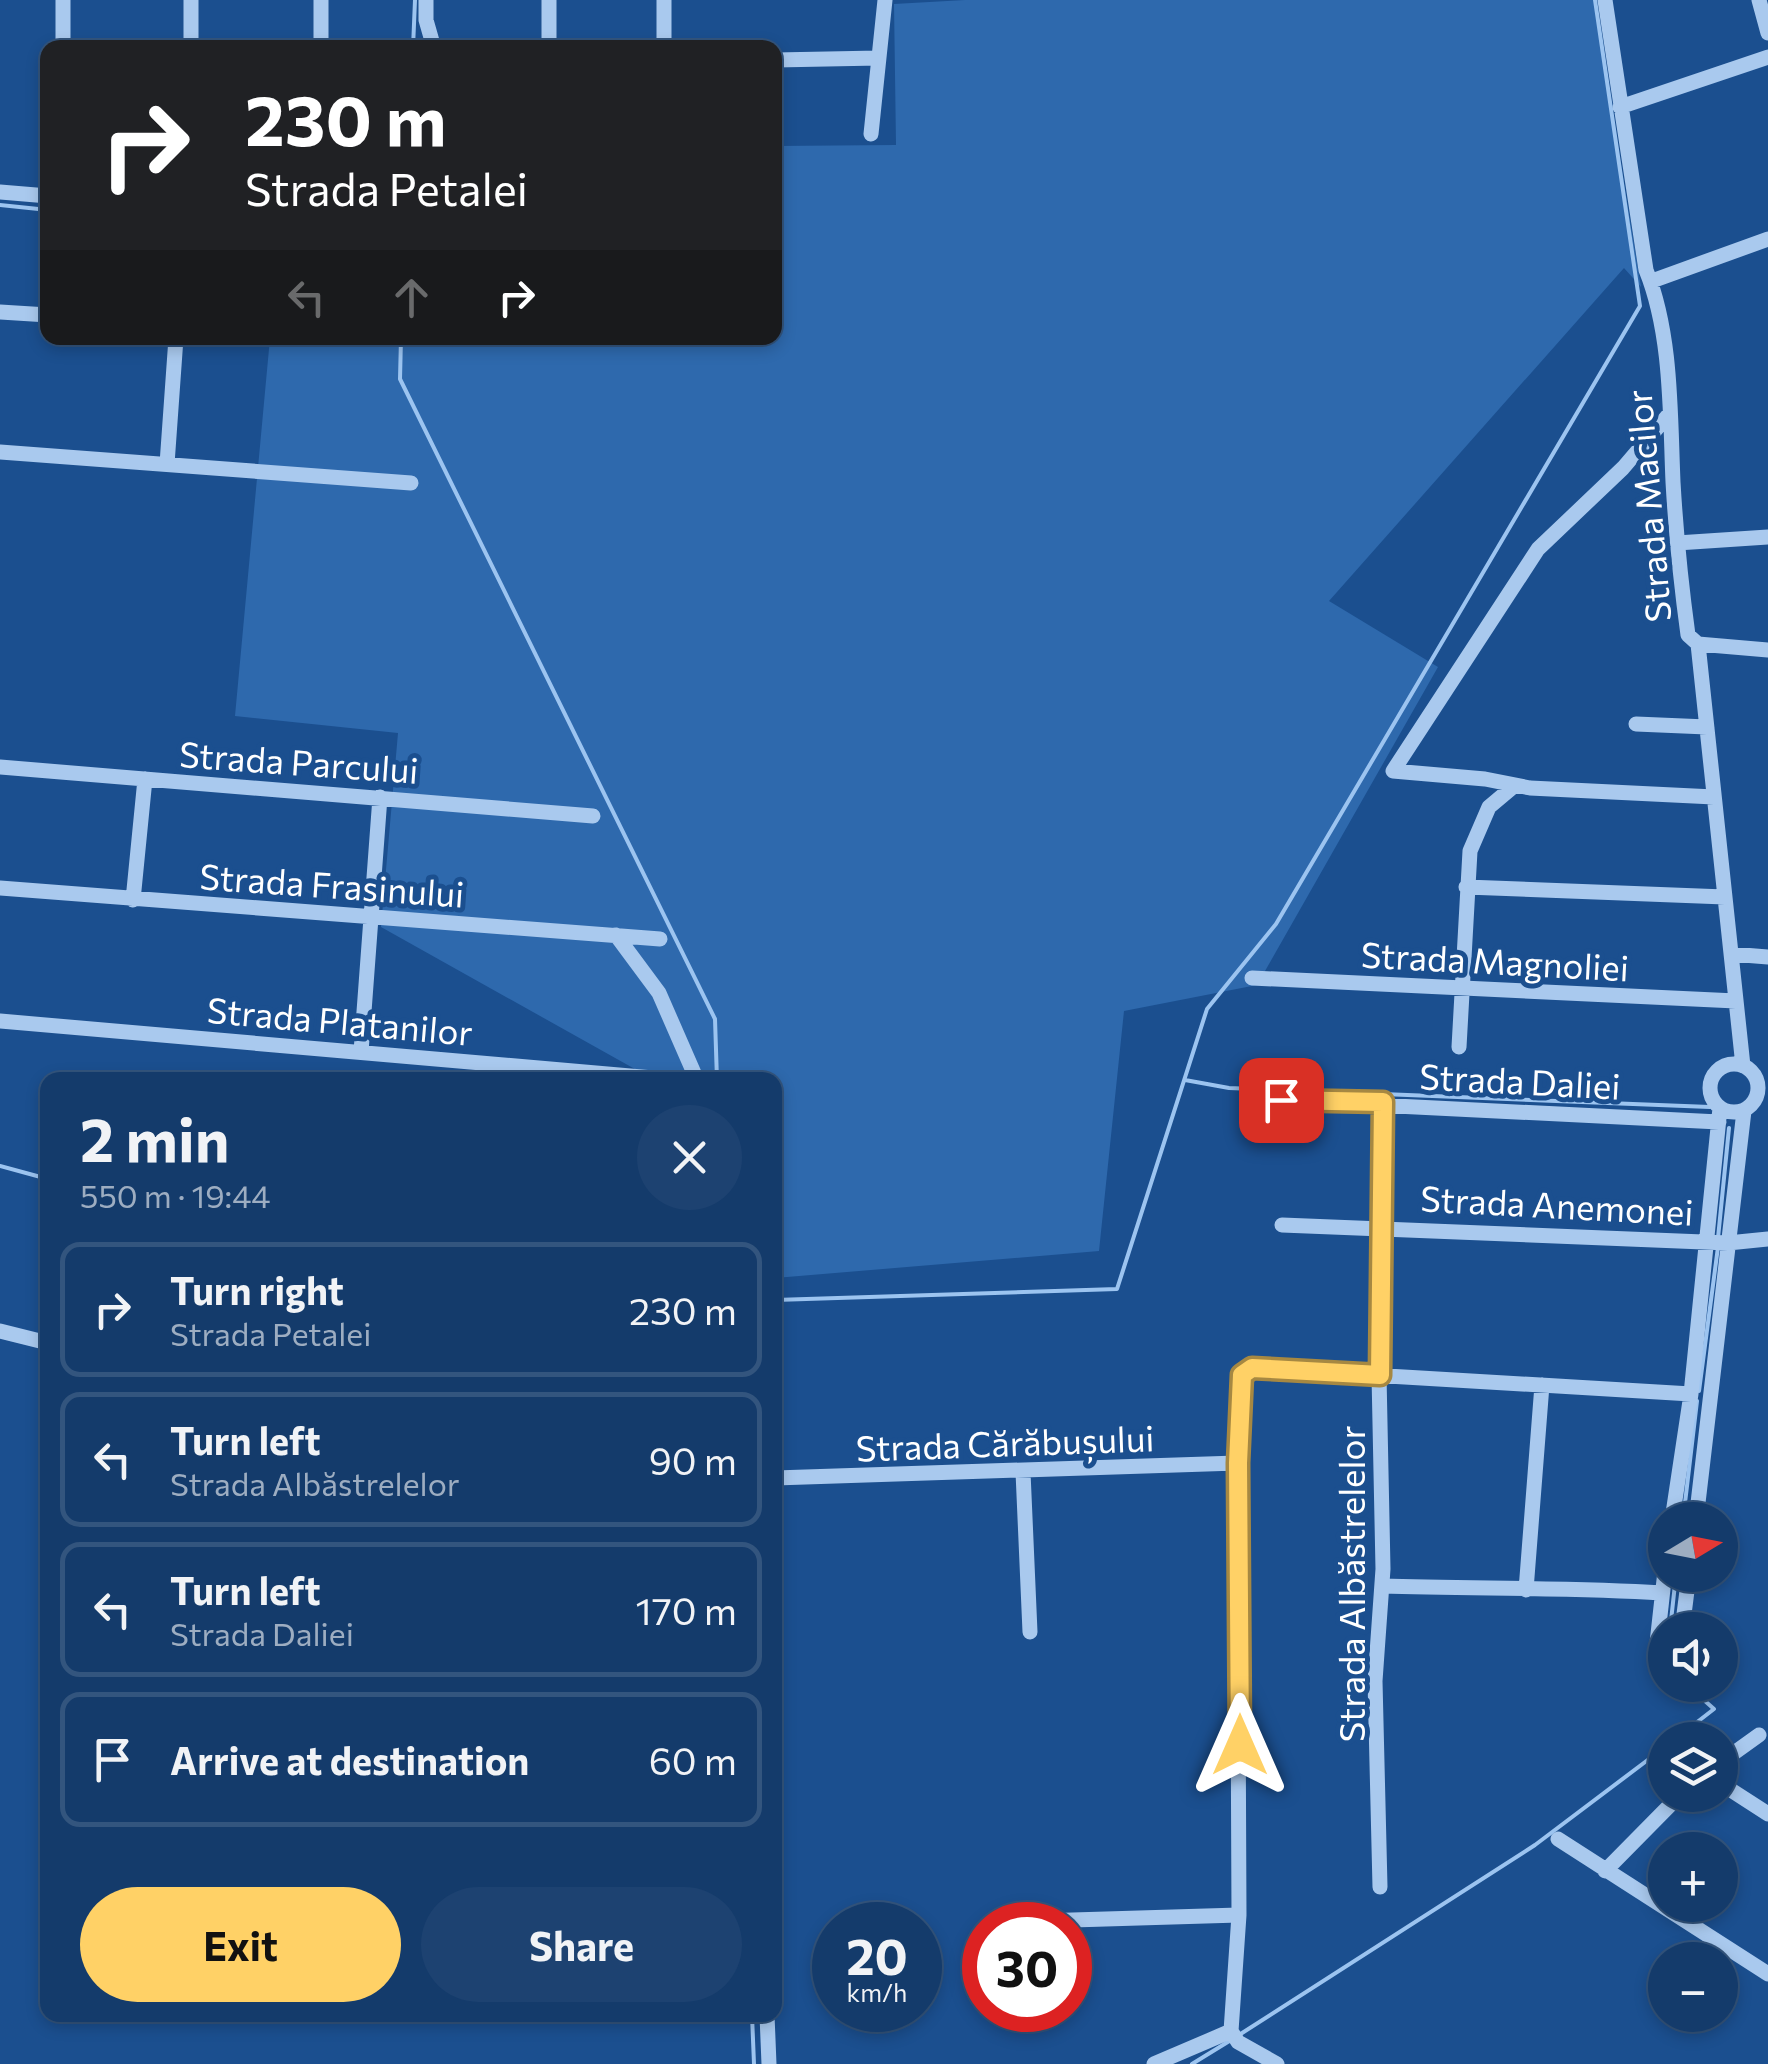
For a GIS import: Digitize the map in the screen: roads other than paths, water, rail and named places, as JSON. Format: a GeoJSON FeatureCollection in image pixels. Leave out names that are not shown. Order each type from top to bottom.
{"type":"FeatureCollection","features":[{"type":"Feature","properties":{"kind":"street"},"geometry":{"type":"LineString","coordinates":[[62,40],[63,0]]}},
{"type":"Feature","properties":{"kind":"street"},"geometry":{"type":"LineString","coordinates":[[191,40],[192,0]]}},
{"type":"Feature","properties":{"kind":"street"},"geometry":{"type":"LineString","coordinates":[[321,0],[321,40]]}},
{"type":"Feature","properties":{"kind":"street"},"geometry":{"type":"LineString","coordinates":[[426,0],[432,40]]}},
{"type":"Feature","properties":{"kind":"street"},"geometry":{"type":"LineString","coordinates":[[549,0],[549,40]]}},
{"type":"Feature","properties":{"kind":"street"},"geometry":{"type":"LineString","coordinates":[[664,0],[664,40]]}},
{"type":"Feature","properties":{"kind":"street"},"geometry":{"type":"LineString","coordinates":[[871,134],[884,0]]}},
{"type":"Feature","properties":{"kind":"street","name":"Strada Macilor"},"geometry":{"type":"LineString","coordinates":[[1605,0],[1670,413],[1676,543],[1688,635],[1698,644],[1736,1001],[1755,1074]]}},
{"type":"Feature","properties":{"kind":"street"},"geometry":{"type":"LineString","coordinates":[[1759,0],[1768,33]]}},
{"type":"Feature","properties":{"kind":"street"},"geometry":{"type":"LineString","coordinates":[[1620,108],[1768,57]]}},
{"type":"Feature","properties":{"kind":"street"},"geometry":{"type":"LineString","coordinates":[[782,60],[879,58]]}},
{"type":"Feature","properties":{"kind":"street"},"geometry":{"type":"LineString","coordinates":[[0,192],[40,195]]}},
{"type":"Feature","properties":{"kind":"street"},"geometry":{"type":"LineString","coordinates":[[1652,280],[1768,239]]}},
{"type":"Feature","properties":{"kind":"street"},"geometry":{"type":"LineString","coordinates":[[0,312],[40,314]]}},
{"type":"Feature","properties":{"kind":"street"},"geometry":{"type":"LineString","coordinates":[[167,464],[176,345]]}},
{"type":"Feature","properties":{"kind":"street"},"geometry":{"type":"LineString","coordinates":[[1670,413],[1624,468],[1538,550],[1393,771],[1485,778],[1514,786],[1714,797]]}},
{"type":"Feature","properties":{"kind":"street"},"geometry":{"type":"LineString","coordinates":[[0,452],[412,482]]}},
{"type":"Feature","properties":{"kind":"street"},"geometry":{"type":"LineString","coordinates":[[1676,543],[1768,537]]}},
{"type":"Feature","properties":{"kind":"street"},"geometry":{"type":"LineString","coordinates":[[1698,644],[1768,650]]}},
{"type":"Feature","properties":{"kind":"street"},"geometry":{"type":"LineString","coordinates":[[1636,724],[1707,727]]}},
{"type":"Feature","properties":{"kind":"street","name":"Strada Parcului"},"geometry":{"type":"LineString","coordinates":[[0,767],[593,816]]}},
{"type":"Feature","properties":{"kind":"street"},"geometry":{"type":"LineString","coordinates":[[133,900],[145,779]]}},
{"type":"Feature","properties":{"kind":"street"},"geometry":{"type":"LineString","coordinates":[[1458,1047],[1466,887],[1478,825],[1489,807],[1514,786]]}},
{"type":"Feature","properties":{"kind":"street"},"geometry":{"type":"LineString","coordinates":[[360,1052],[380,797]]}},
{"type":"Feature","properties":{"kind":"street"},"geometry":{"type":"LineString","coordinates":[[1466,887],[1725,897]]}},
{"type":"Feature","properties":{"kind":"street","name":"Strada Frasinului"},"geometry":{"type":"LineString","coordinates":[[0,888],[660,938]]}},
{"type":"Feature","properties":{"kind":"street"},"geometry":{"type":"LineString","coordinates":[[616,935],[659,993],[694,1072]]}},
{"type":"Feature","properties":{"kind":"street"},"geometry":{"type":"LineString","coordinates":[[1731,954],[1768,957]]}},
{"type":"Feature","properties":{"kind":"street","name":"Strada Magnoliei"},"geometry":{"type":"LineString","coordinates":[[1252,978],[1736,1001]]}},
{"type":"Feature","properties":{"kind":"street","name":"Strada Platanilor"},"geometry":{"type":"LineString","coordinates":[[0,1021],[586,1072]]}},
{"type":"Feature","properties":{"kind":"street"},"geometry":{"type":"LineString","coordinates":[[1675,1502],[1691,1394],[1718,1242],[1744,1110],[1758,1090],[1755,1074],[1724,1067],[1711,1082],[1710,1091],[1720,1115],[1718,1242],[1697,1502]]}},
{"type":"Feature","properties":{"kind":"street","name":"Strada Daliei"},"geometry":{"type":"LineString","coordinates":[[1257,1098],[1720,1115]]}},
{"type":"Feature","properties":{"kind":"street","name":"Strada Albăstrelelor"},"geometry":{"type":"LineString","coordinates":[[1380,1887],[1375,1681],[1382,1586],[1383,1102]]}},
{"type":"Feature","properties":{"kind":"street"},"geometry":{"type":"LineString","coordinates":[[1720,1115],[1744,1110]]}},
{"type":"Feature","properties":{"kind":"street","name":"Strada Anemonei"},"geometry":{"type":"LineString","coordinates":[[1282,1225],[1718,1242],[1768,1238]]}},
{"type":"Feature","properties":{"kind":"street"},"geometry":{"type":"LineString","coordinates":[[0,1331],[40,1341]]}},
{"type":"Feature","properties":{"kind":"street"},"geometry":{"type":"LineString","coordinates":[[1277,2064],[1238,2042],[1231,2031],[1239,1915],[1238,1463],[1240,1388],[1246,1371],[1691,1394]]}},
{"type":"Feature","properties":{"kind":"street"},"geometry":{"type":"LineString","coordinates":[[1526,1590],[1542,1385]]}},
{"type":"Feature","properties":{"kind":"street","name":"Strada Cărăbușului"},"geometry":{"type":"LineString","coordinates":[[782,1478],[1238,1463]]}},
{"type":"Feature","properties":{"kind":"street"},"geometry":{"type":"LineString","coordinates":[[1022,1472],[1030,1632]]}},
{"type":"Feature","properties":{"kind":"street"},"geometry":{"type":"LineString","coordinates":[[1382,1586],[1526,1590],[1568,1586],[1662,1593],[1660,1612]]}},
{"type":"Feature","properties":{"kind":"street"},"geometry":{"type":"LineString","coordinates":[[1738,1749],[1759,1734]]}},
{"type":"Feature","properties":{"kind":"street"},"geometry":{"type":"LineString","coordinates":[[1738,1795],[1768,1814]]}},
{"type":"Feature","properties":{"kind":"street"},"geometry":{"type":"LineString","coordinates":[[1605,1871],[1663,1812]]}},
{"type":"Feature","properties":{"kind":"street"},"geometry":{"type":"LineString","coordinates":[[1558,1839],[1768,1974]]}},
{"type":"Feature","properties":{"kind":"street"},"geometry":{"type":"LineString","coordinates":[[1092,1920],[1239,1915]]}},
{"type":"Feature","properties":{"kind":"street"},"geometry":{"type":"LineString","coordinates":[[767,2022],[769,2064]]}},
{"type":"Feature","properties":{"kind":"street"},"geometry":{"type":"LineString","coordinates":[[1154,2064],[1231,2031]]}},
{"type":"Feature","properties":{"kind":"waterway"},"geometry":{"type":"LineString","coordinates":[[413,40],[415,0]]}},
{"type":"Feature","properties":{"kind":"waterway"},"geometry":{"type":"LineString","coordinates":[[782,1300],[1117,1289],[1207,1009],[1276,924],[1640,306],[1595,0]]}},
{"type":"Feature","properties":{"kind":"waterway"},"geometry":{"type":"LineString","coordinates":[[0,205],[40,209]]}},
{"type":"Feature","properties":{"kind":"waterway"},"geometry":{"type":"LineString","coordinates":[[401,345],[400,379],[715,1019],[717,1072]]}},
{"type":"Feature","properties":{"kind":"waterway"},"geometry":{"type":"LineString","coordinates":[[1185,1080],[1229,1088],[1710,1107]]}},
{"type":"Feature","properties":{"kind":"waterway"},"geometry":{"type":"LineString","coordinates":[[1718,1238],[1729,1128]]}},
{"type":"Feature","properties":{"kind":"waterway"},"geometry":{"type":"LineString","coordinates":[[0,1166],[40,1177]]}},
{"type":"Feature","properties":{"kind":"waterway"},"geometry":{"type":"LineString","coordinates":[[1699,1391],[1718,1247]]}},
{"type":"Feature","properties":{"kind":"waterway"},"geometry":{"type":"LineString","coordinates":[[1685,1502],[1697,1401]]}},
{"type":"Feature","properties":{"kind":"waterway"},"geometry":{"type":"LineString","coordinates":[[1672,1612],[1674,1592]]}},
{"type":"Feature","properties":{"kind":"waterway"},"geometry":{"type":"LineString","coordinates":[[1697,1722],[1714,1709],[1706,1702]]}},
{"type":"Feature","properties":{"kind":"waterway"},"geometry":{"type":"LineString","coordinates":[[1239,2035],[1535,1845],[1648,1760]]}},
{"type":"Feature","properties":{"kind":"waterway"},"geometry":{"type":"LineString","coordinates":[[752,2022],[754,2064]]}},
{"type":"Feature","properties":{"kind":"waterway"},"geometry":{"type":"LineString","coordinates":[[1192,2064],[1231,2040]]}}]}
